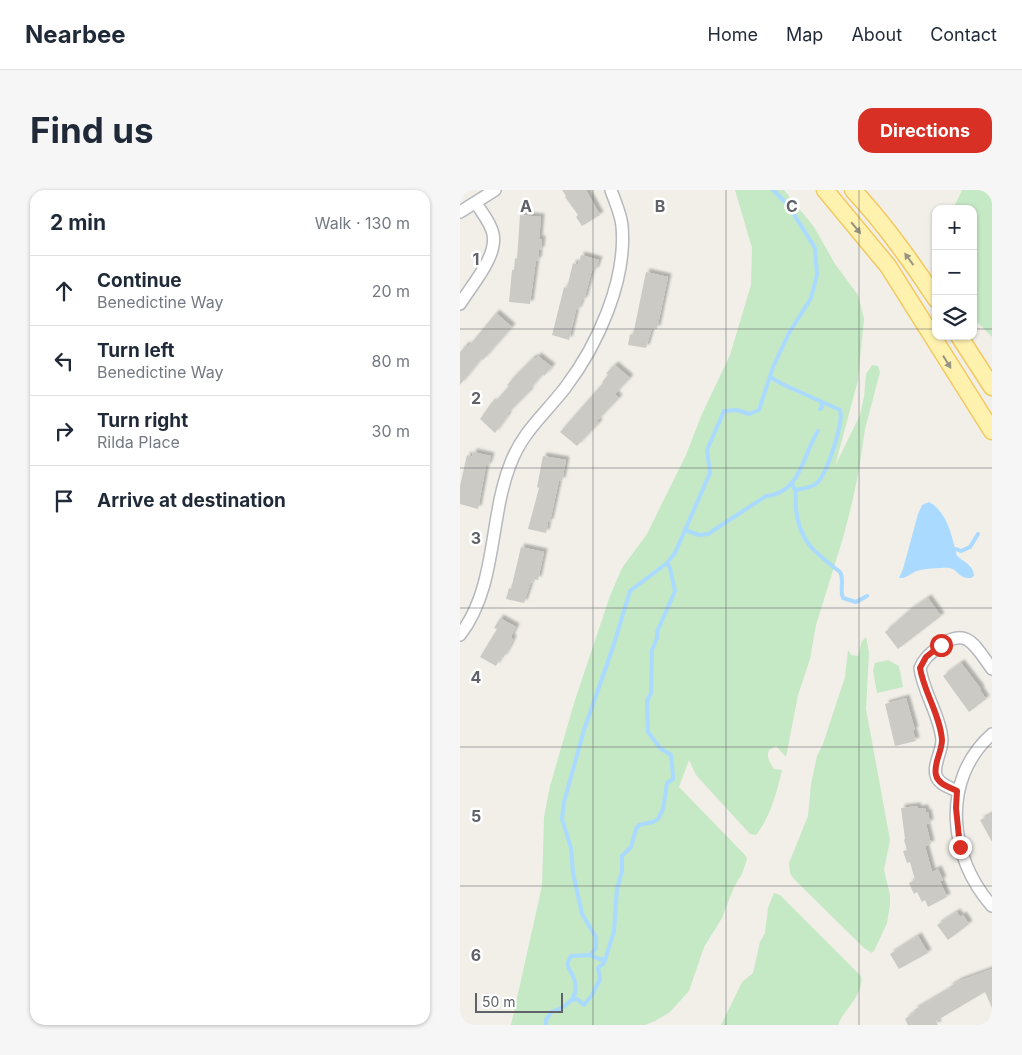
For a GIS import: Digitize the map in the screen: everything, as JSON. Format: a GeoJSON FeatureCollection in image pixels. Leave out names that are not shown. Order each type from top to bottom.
{"type":"FeatureCollection","features":[{"type":"Feature","properties":{"kind":"main road"},"geometry":{"type":"LineString","coordinates":[[825,190],[888,266],[992,431]]}},
{"type":"Feature","properties":{"kind":"main road"},"geometry":{"type":"LineString","coordinates":[[854,190],[879,218],[933,295]]}},
{"type":"Feature","properties":{"kind":"main road"},"geometry":{"type":"LineString","coordinates":[[962,340],[992,387]]}},
{"type":"Feature","properties":{"kind":"street"},"geometry":{"type":"LineString","coordinates":[[460,212],[495,190]]}},
{"type":"Feature","properties":{"kind":"street"},"geometry":{"type":"LineString","coordinates":[[460,635],[476,606],[483,586],[505,483],[515,452],[525,434],[578,370],[603,321],[616,287],[622,244],[622,225],[618,207],[610,190]]}},
{"type":"Feature","properties":{"kind":"street"},"geometry":{"type":"LineString","coordinates":[[460,304],[492,254],[494,244],[490,224],[476,203]]}},
{"type":"Feature","properties":{"kind":"street"},"geometry":{"type":"LineString","coordinates":[[957,791],[939,781],[936,775],[942,740],[920,668],[926,657],[941,645],[952,638],[961,637],[973,644],[992,669]]}},
{"type":"Feature","properties":{"kind":"street"},"geometry":{"type":"LineString","coordinates":[[992,734],[973,755],[963,773],[957,791],[960,847],[966,869],[980,893],[992,906]]}},
{"type":"Feature","properties":{"kind":"green space"},"geometry":{"type":"Polygon","coordinates":[[[735,190],[784,190],[814,227],[835,264],[858,295],[864,319],[858,380],[835,466],[860,415],[866,374],[872,365],[878,366],[880,372],[865,429],[852,503],[816,625],[810,659],[798,695],[786,757],[776,746],[769,750],[768,758],[774,769],[782,770],[769,813],[756,835],[750,834],[696,775],[689,760],[679,787],[747,859],[722,918],[704,947],[689,991],[670,1012],[645,1025],[511,1025],[542,886],[544,817],[550,786],[575,700],[610,596],[622,568],[647,534],[686,455],[702,414],[730,355],[751,285],[752,248],[735,190]]]}},
{"type":"Feature","properties":{"kind":"green space"},"geometry":{"type":"Polygon","coordinates":[[[962,190],[992,190],[992,337],[977,322],[977,205],[955,205],[962,190]]]}},
{"type":"Feature","properties":{"kind":"green space"},"geometry":{"type":"Polygon","coordinates":[[[866,637],[869,652],[866,709],[890,840],[884,870],[890,895],[890,905],[887,923],[872,953],[864,948],[794,879],[790,873],[789,863],[808,816],[811,784],[817,756],[823,744],[845,677],[848,650],[851,655],[858,656],[862,641],[866,637]]]}},
{"type":"Feature","properties":{"kind":"green space"},"geometry":{"type":"Polygon","coordinates":[[[888,660],[899,666],[903,687],[877,693],[873,671],[875,663],[888,660]]]}},
{"type":"Feature","properties":{"kind":"green space"},"geometry":{"type":"Polygon","coordinates":[[[774,893],[780,895],[861,976],[860,989],[838,1025],[721,1025],[742,982],[753,973],[760,942],[765,933],[768,908],[774,893]]]}},
{"type":"Feature","properties":{"kind":"water"},"geometry":{"type":"Polygon","coordinates":[[[929,502],[941,512],[945,519],[957,556],[968,564],[974,573],[974,576],[971,578],[961,576],[953,569],[934,568],[919,570],[906,577],[899,578],[918,514],[922,505],[929,502]]]}},
{"type":"Feature","properties":{"kind":"building"},"geometry":{"type":"Polygon","coordinates":[[[562,190],[586,190],[600,215],[582,226],[576,217],[578,215],[562,190]]]}},
{"type":"Feature","properties":{"kind":"building"},"geometry":{"type":"Polygon","coordinates":[[[520,215],[541,217],[539,239],[542,239],[541,250],[539,250],[538,261],[536,260],[530,304],[509,302],[512,270],[514,270],[515,258],[517,259],[520,215]]]}},
{"type":"Feature","properties":{"kind":"building"},"geometry":{"type":"Polygon","coordinates":[[[581,255],[599,260],[595,271],[592,270],[584,300],[582,300],[578,310],[576,310],[569,340],[552,335],[564,287],[567,288],[573,263],[578,265],[581,255]]]}},
{"type":"Feature","properties":{"kind":"building"},"geometry":{"type":"Polygon","coordinates":[[[646,272],[668,277],[657,329],[652,328],[646,348],[628,345],[630,334],[633,335],[646,272]]]}},
{"type":"Feature","properties":{"kind":"building"},"geometry":{"type":"Polygon","coordinates":[[[496,313],[512,327],[483,360],[481,359],[460,385],[460,352],[466,345],[468,347],[496,313]]]}},
{"type":"Feature","properties":{"kind":"building"},"geometry":{"type":"Polygon","coordinates":[[[538,356],[552,367],[544,376],[543,374],[530,391],[507,414],[495,433],[480,419],[492,402],[494,403],[509,386],[507,385],[514,377],[533,358],[535,359],[538,356]]]}},
{"type":"Feature","properties":{"kind":"building"},"geometry":{"type":"Polygon","coordinates":[[[615,365],[630,378],[615,394],[619,398],[577,446],[560,432],[603,383],[608,375],[606,373],[615,365]]]}},
{"type":"Feature","properties":{"kind":"building"},"geometry":{"type":"Polygon","coordinates":[[[473,452],[491,456],[488,466],[486,466],[478,509],[460,504],[460,486],[467,455],[472,457],[473,452]]]}},
{"type":"Feature","properties":{"kind":"building"},"geometry":{"type":"Polygon","coordinates":[[[543,456],[566,460],[562,481],[559,480],[546,533],[528,529],[539,488],[537,487],[543,456]]]}},
{"type":"Feature","properties":{"kind":"building"},"geometry":{"type":"Polygon","coordinates":[[[521,547],[544,552],[538,580],[533,579],[531,582],[524,603],[506,599],[509,588],[511,589],[521,547]]]}},
{"type":"Feature","properties":{"kind":"building"},"geometry":{"type":"Polygon","coordinates":[[[928,598],[941,616],[898,649],[885,632],[909,611],[928,598]]]}},
{"type":"Feature","properties":{"kind":"building"},"geometry":{"type":"Polygon","coordinates":[[[500,618],[516,627],[511,637],[513,639],[509,648],[496,666],[480,657],[497,629],[494,628],[500,618]]]}},
{"type":"Feature","properties":{"kind":"building"},"geometry":{"type":"Polygon","coordinates":[[[961,663],[981,689],[986,699],[969,712],[943,676],[961,663]]]}},
{"type":"Feature","properties":{"kind":"building"},"geometry":{"type":"Polygon","coordinates":[[[906,698],[915,730],[913,730],[916,741],[895,746],[885,704],[906,698]]]}},
{"type":"Feature","properties":{"kind":"building"},"geometry":{"type":"Polygon","coordinates":[[[917,806],[918,809],[925,808],[926,813],[928,812],[930,823],[926,824],[931,844],[925,846],[932,872],[938,869],[943,880],[940,881],[947,897],[928,907],[925,900],[922,902],[917,892],[914,894],[909,883],[915,880],[910,862],[907,863],[903,851],[907,850],[904,840],[901,808],[917,806]]]}},
{"type":"Feature","properties":{"kind":"building"},"geometry":{"type":"Polygon","coordinates":[[[992,814],[992,842],[980,820],[992,814]]]}},
{"type":"Feature","properties":{"kind":"building"},"geometry":{"type":"Polygon","coordinates":[[[957,912],[960,917],[963,915],[969,924],[948,940],[937,925],[957,912]]]}},
{"type":"Feature","properties":{"kind":"building"},"geometry":{"type":"Polygon","coordinates":[[[918,936],[928,953],[899,969],[890,954],[918,936]]]}},
{"type":"Feature","properties":{"kind":"building"},"geometry":{"type":"Polygon","coordinates":[[[992,969],[992,1008],[985,992],[936,1021],[938,1025],[908,1025],[905,1019],[915,1012],[914,1010],[950,989],[949,987],[959,981],[992,969]]]}},
{"type":"Feature","properties":{"kind":"waterway"},"geometry":{"type":"LineString","coordinates":[[546,1025],[546,1020],[551,1012],[569,1003],[575,994],[575,981],[568,966],[571,956],[590,955],[596,948],[596,937],[582,914],[573,873],[571,848],[562,819],[564,802],[584,730],[630,591],[667,563],[675,553],[710,473],[707,450],[724,411],[737,410],[749,414],[759,410],[773,367],[789,333],[811,298],[817,275],[815,248],[788,205],[773,190]]}},
{"type":"Feature","properties":{"kind":"waterway"},"geometry":{"type":"LineString","coordinates":[[770,377],[840,410],[840,425],[822,477],[813,486],[796,490]]}},
{"type":"Feature","properties":{"kind":"waterway"},"geometry":{"type":"LineString","coordinates":[[820,409],[822,407],[821,402]]}},
{"type":"Feature","properties":{"kind":"waterway"},"geometry":{"type":"LineString","coordinates":[[685,530],[699,535],[708,534],[766,496],[787,488],[799,472],[818,431]]}},
{"type":"Feature","properties":{"kind":"waterway"},"geometry":{"type":"LineString","coordinates":[[792,484],[796,494],[796,510],[801,531],[810,546],[840,572],[843,598],[856,602],[867,596]]}},
{"type":"Feature","properties":{"kind":"waterway"},"geometry":{"type":"LineString","coordinates":[[956,549],[961,551],[970,547],[978,534]]}},
{"type":"Feature","properties":{"kind":"waterway"},"geometry":{"type":"LineString","coordinates":[[590,955],[605,960],[614,931],[617,889],[622,871],[622,856],[631,847],[639,825],[658,819],[663,809],[667,783],[673,779],[671,755],[660,748],[648,732],[647,701],[651,693],[652,650],[657,638],[657,632],[675,591],[670,568],[667,563]]}},
{"type":"Feature","properties":{"kind":"waterway"},"geometry":{"type":"LineString","coordinates":[[572,1000],[577,999],[584,1005],[592,995],[600,979],[598,968],[605,960]]}},
{"type":"Feature","properties":{"kind":"route"},"geometry":{"type":"LineString","coordinates":[[941,645],[926,657],[920,668],[942,740],[936,765],[936,775],[939,781],[957,791],[956,808],[960,847]]}}]}
